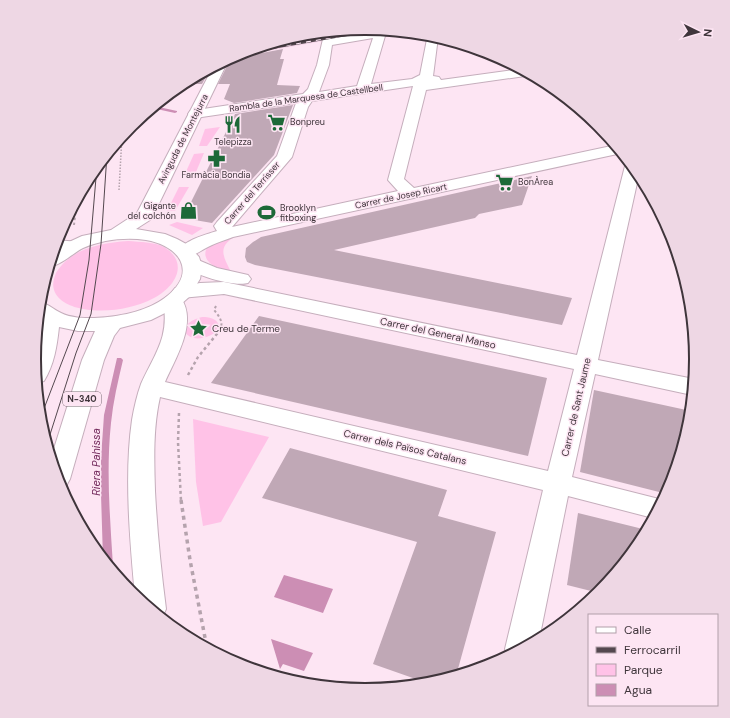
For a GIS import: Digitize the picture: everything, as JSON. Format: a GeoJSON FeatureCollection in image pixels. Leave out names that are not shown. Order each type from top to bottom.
{"type":"FeatureCollection","features":[{"type":"Feature","properties":{"kind":"street","name":"Carrer del Terrisser"},"geometry":{"type":"LineString","coordinates":[[228,233],[223,226],[284,157],[302,106],[314,90],[323,65],[327,42],[368,35]]}},
{"type":"Feature","properties":{"kind":"street"},"geometry":{"type":"LineString","coordinates":[[363,90],[379,36]]}},
{"type":"Feature","properties":{"kind":"street"},"geometry":{"type":"LineString","coordinates":[[410,194],[396,180],[425,82],[432,42]]}},
{"type":"Feature","properties":{"kind":"street","name":"Rambla de la Marquesa de Castellbell"},"geometry":{"type":"LineString","coordinates":[[425,82],[438,75],[502,65]]}},
{"type":"Feature","properties":{"kind":"street","name":"Avinguda de Montejurra"},"geometry":{"type":"LineString","coordinates":[[117,234],[144,216],[217,71]]}},
{"type":"Feature","properties":{"kind":"street","name":"Rambla de la Marquesa de Castellbell"},"geometry":{"type":"LineString","coordinates":[[195,114],[425,82],[517,73]]}},
{"type":"Feature","properties":{"kind":"street","name":"Carrer de Josep Ricart"},"geometry":{"type":"LineString","coordinates":[[189,257],[211,238],[228,233],[613,150]]}},
{"type":"Feature","properties":{"kind":"street","name":"Carrer de Sant Jaume"},"geometry":{"type":"LineString","coordinates":[[522,642],[558,483],[631,175]]}},
{"type":"Feature","properties":{"kind":"street"},"geometry":{"type":"LineString","coordinates":[[144,216],[152,228],[162,238]]}},
{"type":"Feature","properties":{"kind":"street"},"geometry":{"type":"LineString","coordinates":[[63,246],[117,234],[134,234],[162,238]]}},
{"type":"Feature","properties":{"kind":"street","name":"Carrer del General Manso"},"geometry":{"type":"LineString","coordinates":[[162,238],[180,246],[189,257],[211,272],[588,357],[687,385]]}},
{"type":"Feature","properties":{"kind":"street"},"geometry":{"type":"LineString","coordinates":[[150,602],[143,526],[142,456],[145,418],[152,387],[175,334],[178,297],[190,279],[193,271],[189,257]]}},
{"type":"Feature","properties":{"kind":"street","name":"Carrer del General Manso"},"geometry":{"type":"LineString","coordinates":[[178,297],[200,289],[224,288],[588,357],[688,372]]}},
{"type":"Feature","properties":{"kind":"street"},"geometry":{"type":"LineString","coordinates":[[45,312],[64,322],[79,324],[113,323],[148,314],[178,297]]}},
{"type":"Feature","properties":{"kind":"street"},"geometry":{"type":"LineString","coordinates":[[41,362],[45,352],[44,316]]}},
{"type":"Feature","properties":{"kind":"street","name":"N-340"},"geometry":{"type":"LineString","coordinates":[[60,468],[93,360],[104,334],[113,323]]}},
{"type":"Feature","properties":{"kind":"street","name":"Carrer dels Països Catalans"},"geometry":{"type":"LineString","coordinates":[[152,387],[558,483],[653,508]]}},
{"type":"Feature","properties":{"kind":"path"},"geometry":{"type":"LineString","coordinates":[[119,190],[122,144]]}},
{"type":"Feature","properties":{"kind":"path"},"geometry":{"type":"LineString","coordinates":[[74,225],[75,214]]}},
{"type":"Feature","properties":{"kind":"path"},"geometry":{"type":"LineString","coordinates":[[206,642],[181,494],[177,427],[181,394],[190,370],[206,346],[218,334],[222,326],[221,319],[214,310]]}},
{"type":"Feature","properties":{"kind":"shaded area"},"geometry":{"type":"Polygon","coordinates":[[[354,36],[260,52],[302,41],[354,36]]]}},
{"type":"Feature","properties":{"kind":"green space"},"geometry":{"type":"Polygon","coordinates":[[[220,127],[207,146],[199,146],[205,129],[220,127]]]}},
{"type":"Feature","properties":{"kind":"green space"},"geometry":{"type":"Polygon","coordinates":[[[204,153],[193,179],[184,176],[194,154],[204,153]]]}},
{"type":"Feature","properties":{"kind":"green space"},"geometry":{"type":"Polygon","coordinates":[[[179,187],[189,187],[175,211],[167,211],[179,187]]]}},
{"type":"Feature","properties":{"kind":"green space"},"geometry":{"type":"Polygon","coordinates":[[[177,222],[203,228],[192,235],[169,225],[177,222]]]}},
{"type":"Feature","properties":{"kind":"green space"},"geometry":{"type":"Polygon","coordinates":[[[234,237],[226,244],[223,252],[230,270],[225,270],[210,263],[205,255],[209,245],[234,237]]]}},
{"type":"Feature","properties":{"kind":"green space"},"geometry":{"type":"Polygon","coordinates":[[[128,241],[147,242],[160,245],[172,253],[178,267],[177,274],[168,288],[162,293],[137,305],[101,311],[79,308],[62,301],[59,298],[53,288],[54,279],[56,273],[62,265],[70,258],[79,252],[98,245],[128,241]]]}},
{"type":"Feature","properties":{"kind":"green space"},"geometry":{"type":"Polygon","coordinates":[[[202,317],[214,319],[219,325],[217,331],[210,336],[201,338],[188,335],[185,332],[188,324],[192,320],[202,317]]]}},
{"type":"Feature","properties":{"kind":"green space"},"geometry":{"type":"Polygon","coordinates":[[[193,419],[269,437],[221,522],[203,526],[196,482],[193,419]]]}},
{"type":"Feature","properties":{"kind":"water"},"geometry":{"type":"Polygon","coordinates":[[[284,575],[333,589],[323,613],[274,597],[284,575]]]}},
{"type":"Feature","properties":{"kind":"water"},"geometry":{"type":"Polygon","coordinates":[[[271,639],[313,653],[304,671],[283,664],[280,669],[271,639]]]}},
{"type":"Feature","properties":{"kind":"building"},"geometry":{"type":"Polygon","coordinates":[[[283,49],[280,59],[284,59],[277,85],[300,86],[297,93],[234,103],[224,99],[230,84],[218,84],[227,66],[255,54],[283,49]]]}},
{"type":"Feature","properties":{"kind":"building"},"geometry":{"type":"Polygon","coordinates":[[[206,76],[202,84],[194,84],[206,76]]]}},
{"type":"Feature","properties":{"kind":"building"},"geometry":{"type":"Polygon","coordinates":[[[293,105],[274,155],[212,223],[183,218],[235,114],[293,105]]]}},
{"type":"Feature","properties":{"kind":"building"},"geometry":{"type":"Polygon","coordinates":[[[532,176],[522,205],[479,214],[475,218],[334,250],[572,298],[562,325],[255,265],[247,262],[245,257],[246,248],[261,237],[532,176]]]}},
{"type":"Feature","properties":{"kind":"building"},"geometry":{"type":"Polygon","coordinates":[[[259,316],[547,378],[528,456],[211,383],[259,316]]]}},
{"type":"Feature","properties":{"kind":"building"},"geometry":{"type":"Polygon","coordinates":[[[594,390],[685,410],[678,443],[660,492],[580,472],[594,390]]]}},
{"type":"Feature","properties":{"kind":"building"},"geometry":{"type":"Polygon","coordinates":[[[290,448],[447,490],[438,516],[496,532],[458,669],[415,679],[373,664],[417,542],[262,498],[290,448]]]}},
{"type":"Feature","properties":{"kind":"building"},"geometry":{"type":"Polygon","coordinates":[[[578,513],[641,529],[609,573],[591,591],[567,585],[578,513]]]}},
{"type":"Feature","properties":{"kind":"waterway","name":"Riera Pahissa"},"geometry":{"type":"LineString","coordinates":[[160,108],[175,112]]}},
{"type":"Feature","properties":{"kind":"waterway","name":"Riera Pahissa"},"geometry":{"type":"LineString","coordinates":[[108,555],[105,494],[107,423],[119,360]]}},
{"type":"Feature","properties":{"kind":"tram line"},"geometry":{"type":"LineString","coordinates":[[50,435],[76,353],[91,314],[101,244],[106,164]]}},
{"type":"Feature","properties":{"kind":"tram line"},"geometry":{"type":"LineString","coordinates":[[45,407],[80,315],[89,260],[96,179]]}},
{"type":"Feature","properties":{"kind":"railway"},"geometry":{"type":"LineString","coordinates":[[279,47],[335,37]]}},
{"type":"Feature","properties":{"kind":"place","name":"Bonpreu"},"geometry":{"type":"Point","coordinates":[277,122]}},
{"type":"Feature","properties":{"kind":"place","name":"Telepizza"},"geometry":{"type":"Point","coordinates":[233,125]}},
{"type":"Feature","properties":{"kind":"place","name":"Farmàcia Bondia"},"geometry":{"type":"Point","coordinates":[216,158]}},
{"type":"Feature","properties":{"kind":"place","name":"BonÀrea"},"geometry":{"type":"Point","coordinates":[505,182]}},
{"type":"Feature","properties":{"kind":"place","name":"Gigante del colchón"},"geometry":{"type":"Point","coordinates":[189,211]}},
{"type":"Feature","properties":{"kind":"place","name":"Brooklyn fitboxing"},"geometry":{"type":"Point","coordinates":[267,213]}},
{"type":"Feature","properties":{"kind":"place","name":"Creu de Terme"},"geometry":{"type":"Point","coordinates":[199,328]}}]}
